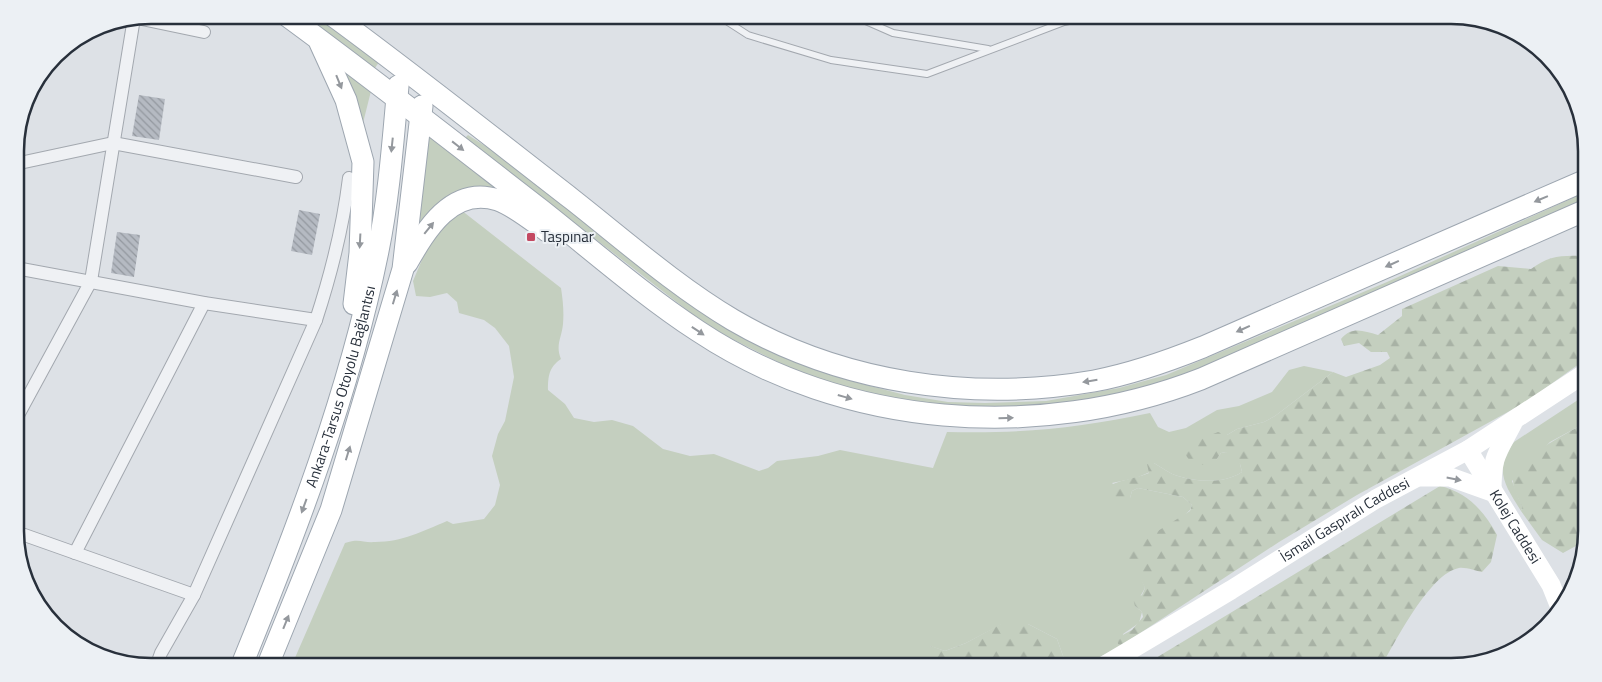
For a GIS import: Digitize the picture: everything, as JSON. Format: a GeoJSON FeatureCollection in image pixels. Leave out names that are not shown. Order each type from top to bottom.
{"type":"FeatureCollection","features":[{"type":"Feature","properties":{"kind":"main road"},"geometry":{"type":"LineString","coordinates":[[298,24],[397,97],[673,313]]}},
{"type":"Feature","properties":{"kind":"main road"},"geometry":{"type":"LineString","coordinates":[[344,24],[399,64],[687,289],[734,320],[773,341],[828,363],[875,376],[954,388],[1012,389],[1078,383],[1104,378],[1171,359],[1578,183]]}},
{"type":"Feature","properties":{"kind":"main road"},"geometry":{"type":"LineString","coordinates":[[318,39],[333,68],[346,100],[363,162],[360,253],[348,366]]}},
{"type":"Feature","properties":{"kind":"main road","name":"Ankara-Tarsus Otoyolu Bağlantısı"},"geometry":{"type":"LineString","coordinates":[[245,658],[280,571],[315,475],[367,302],[379,249],[397,97],[399,64]]}},
{"type":"Feature","properties":{"kind":"main road","name":"Ankara-Tarsus Otoyolu Bağlantısı"},"geometry":{"type":"LineString","coordinates":[[271,658],[331,510],[403,269],[420,116],[426,86]]}},
{"type":"Feature","properties":{"kind":"main road"},"geometry":{"type":"LineString","coordinates":[[403,269],[427,228],[451,205],[465,199],[498,200],[716,342],[768,369],[852,399],[919,413],[990,418],[1061,414],[1133,401],[1194,382],[1578,214]]}},
{"type":"Feature","properties":{"kind":"main road","name":"İsmail Gaspıralı Caddesi"},"geometry":{"type":"LineString","coordinates":[[1117,658],[1231,590],[1376,498],[1468,450],[1578,377]]}},
{"type":"Feature","properties":{"kind":"main road"},"geometry":{"type":"LineString","coordinates":[[1415,478],[1450,477],[1492,492],[1491,469],[1495,452],[1514,420]]}},
{"type":"Feature","properties":{"kind":"main road","name":"Kolej Caddesi"},"geometry":{"type":"LineString","coordinates":[[1468,450],[1492,492],[1551,585],[1557,601]]}},
{"type":"Feature","properties":{"kind":"street"},"geometry":{"type":"LineString","coordinates":[[165,24],[204,32]]}},
{"type":"Feature","properties":{"kind":"street"},"geometry":{"type":"LineString","coordinates":[[24,394],[91,281],[134,25]]}},
{"type":"Feature","properties":{"kind":"street"},"geometry":{"type":"LineString","coordinates":[[24,162],[113,142],[296,177]]}},
{"type":"Feature","properties":{"kind":"street"},"geometry":{"type":"LineString","coordinates":[[159,658],[194,595],[316,320],[329,278],[345,213],[349,178]]}},
{"type":"Feature","properties":{"kind":"street"},"geometry":{"type":"LineString","coordinates":[[24,269],[204,304],[316,320]]}},
{"type":"Feature","properties":{"kind":"street"},"geometry":{"type":"LineString","coordinates":[[75,553],[204,304]]}},
{"type":"Feature","properties":{"kind":"street"},"geometry":{"type":"LineString","coordinates":[[24,535],[194,595]]}},
{"type":"Feature","properties":{"kind":"lane"},"geometry":{"type":"LineString","coordinates":[[732,24],[748,34],[832,60],[926,74],[1059,24]]}},
{"type":"Feature","properties":{"kind":"lane"},"geometry":{"type":"LineString","coordinates":[[872,24],[893,33],[990,50]]}},
{"type":"Feature","properties":{"kind":"green space"},"geometry":{"type":"Polygon","coordinates":[[[315,24],[327,24],[379,62],[375,68],[315,24]]]}},
{"type":"Feature","properties":{"kind":"green space"},"geometry":{"type":"Polygon","coordinates":[[[339,67],[371,91],[361,131],[339,67]]]}},
{"type":"Feature","properties":{"kind":"green space"},"geometry":{"type":"Polygon","coordinates":[[[468,135],[501,156],[638,265],[859,383],[905,395],[948,402],[1046,401],[1119,388],[1166,375],[1387,282],[1578,196],[1578,204],[1160,386],[1041,410],[907,403],[829,382],[790,368],[728,337],[696,317],[465,138],[468,135]]]}},
{"type":"Feature","properties":{"kind":"green space"},"geometry":{"type":"Polygon","coordinates":[[[429,136],[516,202],[492,191],[419,227],[429,136]]]}},
{"type":"Feature","properties":{"kind":"green space"},"geometry":{"type":"Polygon","coordinates":[[[461,210],[561,288],[563,315],[559,354],[561,359],[550,372],[548,390],[565,404],[574,418],[594,422],[612,420],[633,426],[663,449],[690,456],[714,454],[759,471],[768,468],[777,461],[818,456],[840,450],[933,468],[947,432],[1000,432],[1050,429],[1099,423],[1150,413],[1158,427],[1169,432],[1186,428],[1217,410],[1239,406],[1272,392],[1289,370],[1304,366],[1333,372],[1275,416],[1264,422],[1237,429],[1227,435],[1216,460],[1221,453],[1226,452],[1240,464],[1242,472],[1235,476],[1211,481],[1194,480],[1175,475],[1154,463],[1150,472],[1136,478],[1112,483],[1130,498],[1132,491],[1138,488],[1183,497],[1192,505],[1190,510],[1131,565],[1138,570],[1145,588],[1135,606],[1142,612],[1139,623],[1123,634],[1122,645],[1098,658],[1064,658],[1057,639],[1028,624],[1002,624],[966,643],[945,651],[930,646],[932,658],[295,658],[345,543],[354,541],[385,542],[412,535],[447,521],[453,524],[484,519],[495,505],[500,485],[492,456],[498,434],[505,421],[514,377],[509,346],[495,328],[484,320],[459,313],[457,302],[447,293],[430,297],[416,296],[413,281],[424,255],[449,216],[461,210]]]}},
{"type":"Feature","properties":{"kind":"green space"},"geometry":{"type":"Polygon","coordinates":[[[1578,256],[1578,365],[1526,402],[1357,495],[1279,542],[1122,645],[1118,644],[1117,638],[1132,630],[1143,617],[1142,612],[1135,606],[1133,599],[1142,595],[1145,588],[1135,569],[1123,564],[1121,558],[1124,552],[1190,511],[1192,505],[1183,497],[1138,488],[1132,491],[1130,498],[1124,504],[1107,495],[1105,488],[1115,483],[1149,473],[1147,464],[1154,463],[1175,475],[1194,480],[1211,481],[1235,476],[1242,472],[1240,464],[1230,462],[1226,452],[1221,453],[1216,460],[1204,465],[1190,461],[1185,454],[1191,443],[1218,432],[1227,435],[1237,429],[1264,422],[1275,416],[1333,372],[1346,377],[1380,365],[1390,358],[1387,352],[1371,352],[1359,343],[1344,346],[1341,339],[1349,332],[1358,331],[1378,335],[1402,316],[1402,309],[1498,266],[1531,269],[1543,261],[1578,256]]]}},
{"type":"Feature","properties":{"kind":"green space"},"geometry":{"type":"Polygon","coordinates":[[[1578,400],[1578,427],[1550,442],[1512,481],[1522,507],[1521,511],[1506,485],[1503,469],[1504,461],[1514,442],[1578,400]]]}},
{"type":"Feature","properties":{"kind":"green space"},"geometry":{"type":"Polygon","coordinates":[[[1578,427],[1577,545],[1563,553],[1542,540],[1521,511],[1522,507],[1513,484],[1515,473],[1521,465],[1556,439],[1578,427]]]}},
{"type":"Feature","properties":{"kind":"green space"},"geometry":{"type":"Polygon","coordinates":[[[1440,486],[1458,493],[1474,504],[1497,535],[1491,562],[1482,572],[1459,568],[1448,573],[1437,582],[1414,610],[1386,658],[1156,658],[1440,486]]]}},
{"type":"Feature","properties":{"kind":"green space"},"geometry":{"type":"Polygon","coordinates":[[[1001,624],[1028,624],[1057,639],[1064,658],[926,658],[922,652],[931,646],[945,651],[966,643],[1001,624]]]}},
{"type":"Feature","properties":{"kind":"building"},"geometry":{"type":"Polygon","coordinates":[[[139,95],[165,99],[159,140],[132,136],[139,95]]]}},
{"type":"Feature","properties":{"kind":"building"},"geometry":{"type":"Polygon","coordinates":[[[299,210],[320,214],[312,255],[291,251],[299,210]]]}},
{"type":"Feature","properties":{"kind":"building"},"geometry":{"type":"Polygon","coordinates":[[[117,232],[140,235],[134,277],[111,273],[117,232]]]}},
{"type":"Feature","properties":{"kind":"place","name":"Taşpınar"},"geometry":{"type":"Point","coordinates":[531,237]}}]}
